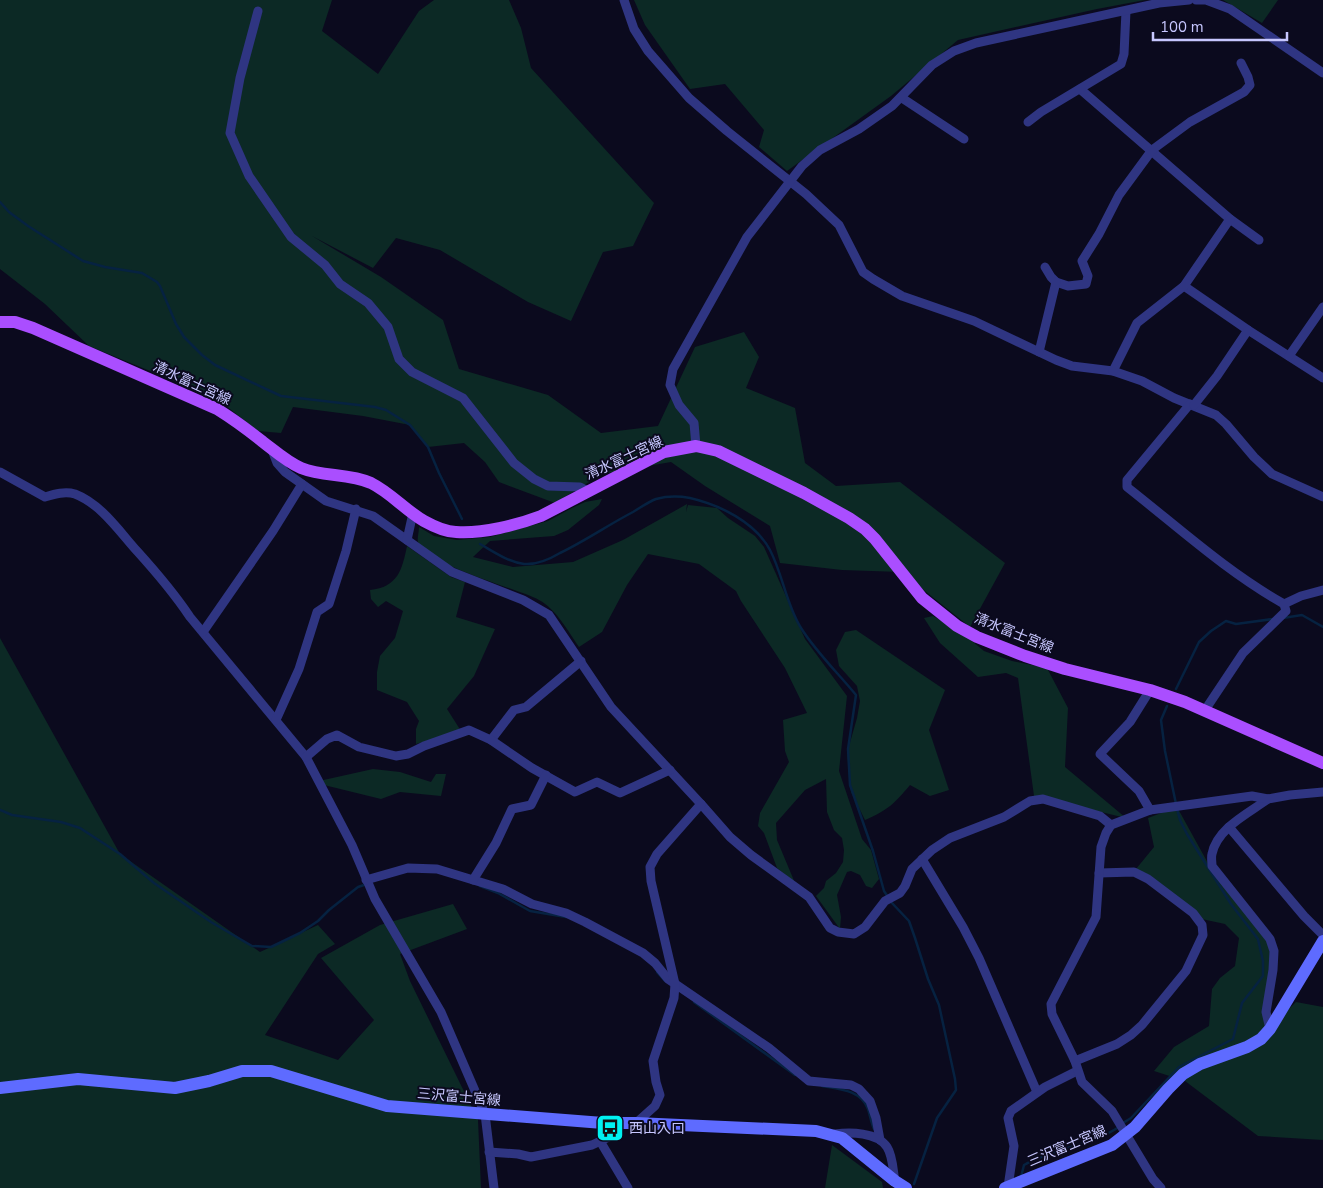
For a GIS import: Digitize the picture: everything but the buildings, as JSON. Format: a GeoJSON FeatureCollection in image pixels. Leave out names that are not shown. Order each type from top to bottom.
{"type":"FeatureCollection","features":[{"type":"Feature","properties":{"kind":"main road","name":"清水富士宮線"},"geometry":{"type":"LineString","coordinates":[[0,322],[15,322],[33,328],[217,409],[236,420],[286,460],[313,472],[369,482],[385,490],[423,520],[454,532],[478,531],[527,522],[664,452],[696,446],[718,451],[804,493],[865,529],[922,598],[956,626],[977,637],[1065,669],[1150,690],[1205,710],[1323,763]]}},
{"type":"Feature","properties":{"kind":"main road","name":"三沢富士宮線"},"geometry":{"type":"LineString","coordinates":[[1012,1186],[1112,1145],[1183,1074],[1200,1064],[1247,1047],[1260,1039],[1270,1029],[1323,941]]}},
{"type":"Feature","properties":{"kind":"main road","name":"三沢富士宮線"},"geometry":{"type":"LineString","coordinates":[[0,1088],[78,1079],[175,1088],[209,1081],[242,1071],[271,1071],[386,1106],[603,1123],[629,1122],[816,1131],[842,1138],[895,1184],[906,1188]]}},
{"type":"Feature","properties":{"kind":"street"},"geometry":{"type":"LineString","coordinates":[[624,0],[634,28],[648,51],[689,98],[839,224],[863,272],[902,296],[974,321],[1072,366],[1113,371],[1142,381],[1174,398],[1216,415],[1272,474],[1323,497]]}},
{"type":"Feature","properties":{"kind":"street"},"geometry":{"type":"LineString","coordinates":[[696,446],[694,423],[680,405],[670,385],[673,369],[747,237],[802,166],[820,150],[858,129],[892,106],[902,98],[932,65],[954,51],[976,43],[1159,4],[1189,0]]}},
{"type":"Feature","properties":{"kind":"street"},"geometry":{"type":"LineString","coordinates":[[1196,0],[1206,0],[1230,9],[1323,73]]}},
{"type":"Feature","properties":{"kind":"street"},"geometry":{"type":"LineString","coordinates":[[258,11],[238,86],[230,133],[254,184],[291,236],[325,265],[340,284],[368,303],[388,326],[399,359],[412,372],[463,398],[514,463],[534,479],[548,486],[580,487],[588,491]]}},
{"type":"Feature","properties":{"kind":"street"},"geometry":{"type":"LineString","coordinates":[[1028,122],[1041,112],[1121,64],[1124,54],[1126,12]]}},
{"type":"Feature","properties":{"kind":"street"},"geometry":{"type":"LineString","coordinates":[[1045,267],[1050,277],[1056,282],[1068,286],[1086,284],[1088,276],[1082,261],[1099,234],[1119,195],[1152,150],[1190,122],[1244,92],[1250,85],[1242,63]]}},
{"type":"Feature","properties":{"kind":"street"},"geometry":{"type":"LineString","coordinates":[[1080,89],[1230,219],[1260,240]]}},
{"type":"Feature","properties":{"kind":"street"},"geometry":{"type":"LineString","coordinates":[[902,98],[964,139]]}},
{"type":"Feature","properties":{"kind":"street"},"geometry":{"type":"LineString","coordinates":[[1113,371],[1137,323],[1184,286],[1230,219]]}},
{"type":"Feature","properties":{"kind":"street"},"geometry":{"type":"LineString","coordinates":[[1039,352],[1056,282]]}},
{"type":"Feature","properties":{"kind":"street"},"geometry":{"type":"LineString","coordinates":[[1184,286],[1323,378]]}},
{"type":"Feature","properties":{"kind":"street"},"geometry":{"type":"LineString","coordinates":[[1289,356],[1323,307]]}},
{"type":"Feature","properties":{"kind":"street"},"geometry":{"type":"LineString","coordinates":[[1205,710],[1242,652],[1286,611],[1284,604],[1225,565],[1127,487],[1127,480],[1217,376],[1248,330]]}},
{"type":"Feature","properties":{"kind":"street"},"geometry":{"type":"LineString","coordinates":[[271,448],[277,463],[302,484],[326,500],[373,516],[452,572],[523,600],[549,615],[611,707],[730,837],[751,855],[809,897],[830,928],[838,932],[854,934],[865,927],[885,902],[900,893],[912,869],[932,850],[950,838],[1004,817],[1030,801],[1043,799],[1100,816],[1112,825]]}},
{"type":"Feature","properties":{"kind":"street"},"geometry":{"type":"LineString","coordinates":[[0,472],[45,497],[62,492],[73,494],[83,498],[105,514],[176,595],[203,632],[306,757],[352,845],[370,889],[441,1012],[485,1114],[494,1188]]}},
{"type":"Feature","properties":{"kind":"street"},"geometry":{"type":"LineString","coordinates":[[203,632],[273,531],[302,484]]}},
{"type":"Feature","properties":{"kind":"street"},"geometry":{"type":"LineString","coordinates":[[276,720],[299,668],[317,612],[329,604],[346,551],[356,509]]}},
{"type":"Feature","properties":{"kind":"street"},"geometry":{"type":"LineString","coordinates":[[407,540],[413,513]]}},
{"type":"Feature","properties":{"kind":"street"},"geometry":{"type":"LineString","coordinates":[[1284,604],[1301,596],[1323,590]]}},
{"type":"Feature","properties":{"kind":"street"},"geometry":{"type":"LineString","coordinates":[[491,740],[514,710],[526,707],[581,661]]}},
{"type":"Feature","properties":{"kind":"street"},"geometry":{"type":"LineString","coordinates":[[1150,690],[1130,722],[1100,754],[1138,791],[1150,810]]}},
{"type":"Feature","properties":{"kind":"street"},"geometry":{"type":"LineString","coordinates":[[306,757],[327,739],[337,735],[359,747],[396,756],[408,754],[424,746],[469,730],[491,740],[515,758],[575,792],[597,782],[620,793],[670,770]]}},
{"type":"Feature","properties":{"kind":"street"},"geometry":{"type":"LineString","coordinates":[[473,880],[496,843],[512,809],[531,805],[546,775]]}},
{"type":"Feature","properties":{"kind":"street"},"geometry":{"type":"LineString","coordinates":[[1161,1188],[1152,1179],[1119,1122],[1108,1107],[1082,1082],[1075,1061],[1052,1014],[1051,1004],[1096,917],[1101,847],[1106,833],[1112,825],[1150,810],[1252,796],[1268,799],[1323,792]]}},
{"type":"Feature","properties":{"kind":"street"},"geometry":{"type":"LineString","coordinates":[[1268,799],[1218,838],[1212,853],[1212,866],[1270,939],[1274,950],[1273,970],[1266,1012],[1270,1029]]}},
{"type":"Feature","properties":{"kind":"street"},"geometry":{"type":"LineString","coordinates":[[489,1152],[531,1157],[592,1145],[608,1137],[655,1106],[660,1095],[653,1061],[674,998],[675,984],[651,881],[650,867],[657,854],[701,804]]}},
{"type":"Feature","properties":{"kind":"street"},"geometry":{"type":"LineString","coordinates":[[1230,827],[1304,916],[1323,935]]}},
{"type":"Feature","properties":{"kind":"street"},"geometry":{"type":"LineString","coordinates":[[922,859],[963,927],[979,958],[1038,1092]]}},
{"type":"Feature","properties":{"kind":"street"},"geometry":{"type":"LineString","coordinates":[[366,880],[398,870],[422,867],[449,872],[503,888],[532,904],[566,913],[585,922],[644,953],[668,979],[768,1048],[809,1081],[851,1085],[859,1089],[870,1101],[876,1118],[880,1140]]}},
{"type":"Feature","properties":{"kind":"street"},"geometry":{"type":"LineString","coordinates":[[1075,1061],[1116,1044],[1131,1035],[1142,1025],[1186,971],[1203,934],[1202,925],[1193,913],[1148,878],[1134,872],[1099,873]]}},
{"type":"Feature","properties":{"kind":"street"},"geometry":{"type":"LineString","coordinates":[[1012,1186],[1014,1146],[1008,1118],[1011,1111],[1038,1092],[1077,1071]]}},
{"type":"Feature","properties":{"kind":"street"},"geometry":{"type":"LineString","coordinates":[[832,1135],[860,1134],[880,1140],[887,1147],[891,1155],[895,1184]]}},
{"type":"Feature","properties":{"kind":"street"},"geometry":{"type":"LineString","coordinates":[[600,1141],[628,1188]]}},
{"type":"Feature","properties":{"kind":"green space"},"geometry":{"type":"Polygon","coordinates":[[[0,0],[332,0],[322,31],[378,74],[419,11],[434,0],[509,0],[521,28],[531,68],[654,203],[633,246],[603,252],[571,321],[528,302],[440,250],[396,238],[373,268],[312,236],[381,277],[443,320],[459,369],[548,395],[601,433],[658,426],[695,347],[744,332],[759,357],[746,388],[795,408],[805,463],[836,486],[900,482],[1005,563],[970,627],[901,572],[842,570],[780,563],[770,526],[705,486],[671,462],[602,474],[555,503],[499,482],[485,462],[464,443],[428,447],[410,425],[363,416],[293,407],[281,433],[258,431],[216,398],[89,346],[45,304],[0,269],[0,0]]]}},
{"type":"Feature","properties":{"kind":"green space"},"geometry":{"type":"Polygon","coordinates":[[[634,0],[1145,0],[958,40],[891,96],[787,171],[759,147],[764,130],[725,84],[690,89],[645,25],[634,0]]]}},
{"type":"Feature","properties":{"kind":"green space"},"geometry":{"type":"Polygon","coordinates":[[[1223,0],[1278,0],[1262,23],[1223,0]]]}},
{"type":"Feature","properties":{"kind":"green space"},"geometry":{"type":"Polygon","coordinates":[[[602,499],[599,505],[568,530],[554,536],[490,541],[473,557],[513,567],[573,562],[623,540],[687,504],[686,512],[688,505],[717,508],[728,518],[755,536],[764,547],[805,639],[847,696],[839,771],[862,839],[871,850],[879,879],[872,888],[866,886],[860,875],[851,871],[847,872],[837,895],[841,917],[840,929],[816,896],[843,862],[842,838],[834,830],[827,812],[826,779],[805,790],[776,823],[777,840],[795,883],[777,868],[764,833],[758,826],[760,813],[789,762],[785,751],[783,720],[807,713],[785,668],[736,591],[699,564],[648,554],[627,585],[602,632],[579,647],[551,609],[539,600],[437,559],[425,551],[418,542],[419,527],[434,536],[457,540],[490,537],[548,521],[585,502],[602,499]]]}},
{"type":"Feature","properties":{"kind":"green space"},"geometry":{"type":"Polygon","coordinates":[[[407,546],[451,577],[465,582],[456,617],[495,629],[474,676],[447,709],[461,731],[416,744],[416,729],[419,721],[407,702],[377,690],[377,672],[380,656],[395,638],[403,611],[386,601],[378,607],[371,599],[370,590],[387,585],[393,581],[403,563],[407,546]]]}},
{"type":"Feature","properties":{"kind":"green space"},"geometry":{"type":"Polygon","coordinates":[[[933,616],[961,632],[984,651],[1012,661],[1047,668],[1068,708],[1065,767],[1126,818],[1034,796],[1018,678],[1006,673],[978,677],[940,643],[924,618],[933,616]]]}},
{"type":"Feature","properties":{"kind":"green space"},"geometry":{"type":"Polygon","coordinates":[[[856,630],[945,690],[929,730],[949,790],[930,796],[910,785],[890,806],[865,820],[851,792],[847,753],[860,701],[857,686],[839,666],[836,650],[845,632],[856,630]]]}},
{"type":"Feature","properties":{"kind":"green space"},"geometry":{"type":"Polygon","coordinates":[[[0,638],[120,854],[260,952],[318,925],[335,944],[318,954],[265,1035],[338,1060],[374,1020],[321,958],[380,925],[453,904],[467,929],[400,954],[410,981],[478,1120],[481,1188],[0,1188],[0,638]]]}},
{"type":"Feature","properties":{"kind":"green space"},"geometry":{"type":"Polygon","coordinates":[[[373,769],[400,772],[431,782],[436,774],[446,774],[441,796],[400,792],[381,799],[324,785],[319,781],[373,769]]]}},
{"type":"Feature","properties":{"kind":"green space"},"geometry":{"type":"Polygon","coordinates":[[[1177,807],[1209,865],[1270,939],[1272,978],[1267,1016],[1272,1025],[1296,1002],[1323,1007],[1323,1140],[1258,1136],[1185,1081],[1154,1071],[1174,1047],[1209,1026],[1212,989],[1220,978],[1235,966],[1239,938],[1225,924],[1197,918],[1136,869],[1154,847],[1148,818],[1177,807]]]}},
{"type":"Feature","properties":{"kind":"green space"},"geometry":{"type":"Polygon","coordinates":[[[832,1145],[882,1182],[883,1188],[825,1188],[832,1145]]]}},
{"type":"Feature","properties":{"kind":"waterway"},"geometry":{"type":"LineString","coordinates":[[0,202],[9,212],[28,226],[83,261],[142,273],[157,282],[184,337],[215,365],[281,396],[375,407],[386,410],[410,425],[428,447],[462,519]]}},
{"type":"Feature","properties":{"kind":"waterway"},"geometry":{"type":"LineString","coordinates":[[480,544],[512,561],[524,564],[538,563],[578,543],[653,500],[660,498],[682,497],[701,501],[725,510],[746,523],[770,550],[801,628],[820,654],[856,695],[848,749],[850,785],[873,851],[884,891],[888,897]]}},
{"type":"Feature","properties":{"kind":"waterway"},"geometry":{"type":"LineString","coordinates":[[1283,618],[1302,615],[1323,627]]}},
{"type":"Feature","properties":{"kind":"waterway"},"geometry":{"type":"LineString","coordinates":[[1176,689],[1199,642],[1211,631],[1226,621],[1236,624],[1273,619]]}},
{"type":"Feature","properties":{"kind":"waterway"},"geometry":{"type":"LineString","coordinates":[[1167,706],[1161,720],[1165,751],[1176,804]]}},
{"type":"Feature","properties":{"kind":"waterway"},"geometry":{"type":"LineString","coordinates":[[1123,1123],[1131,1118],[1179,1067],[1233,1039],[1242,1003],[1263,976],[1263,961],[1258,939],[1231,904],[1187,834],[1177,809]]}},
{"type":"Feature","properties":{"kind":"waterway"},"geometry":{"type":"LineString","coordinates":[[0,810],[12,815],[61,822],[80,828],[120,854],[154,883],[211,922],[252,946],[271,947],[300,933],[318,921],[358,887],[367,884]]}},
{"type":"Feature","properties":{"kind":"waterway"},"geometry":{"type":"LineString","coordinates":[[480,886],[498,893],[530,911],[566,917]]}},
{"type":"Feature","properties":{"kind":"waterway"},"geometry":{"type":"LineString","coordinates":[[891,902],[909,921],[928,979],[939,1005],[956,1090],[937,1118],[914,1184]]}},
{"type":"Feature","properties":{"kind":"waterway"},"geometry":{"type":"LineString","coordinates":[[657,972],[665,981]]}},
{"type":"Feature","properties":{"kind":"waterway"},"geometry":{"type":"LineString","coordinates":[[694,1002],[795,1075]]}},
{"type":"Feature","properties":{"kind":"waterway"},"geometry":{"type":"LineString","coordinates":[[822,1086],[849,1092],[860,1098],[868,1109],[874,1129]]}},
{"type":"Feature","properties":{"kind":"waterway"},"geometry":{"type":"LineString","coordinates":[[1021,1177],[1024,1165],[1047,1155],[1096,1139],[1119,1127]]}},
{"type":"Feature","properties":{"kind":"place","name":"西山入口"},"geometry":{"type":"Point","coordinates":[610,1128]}}]}
